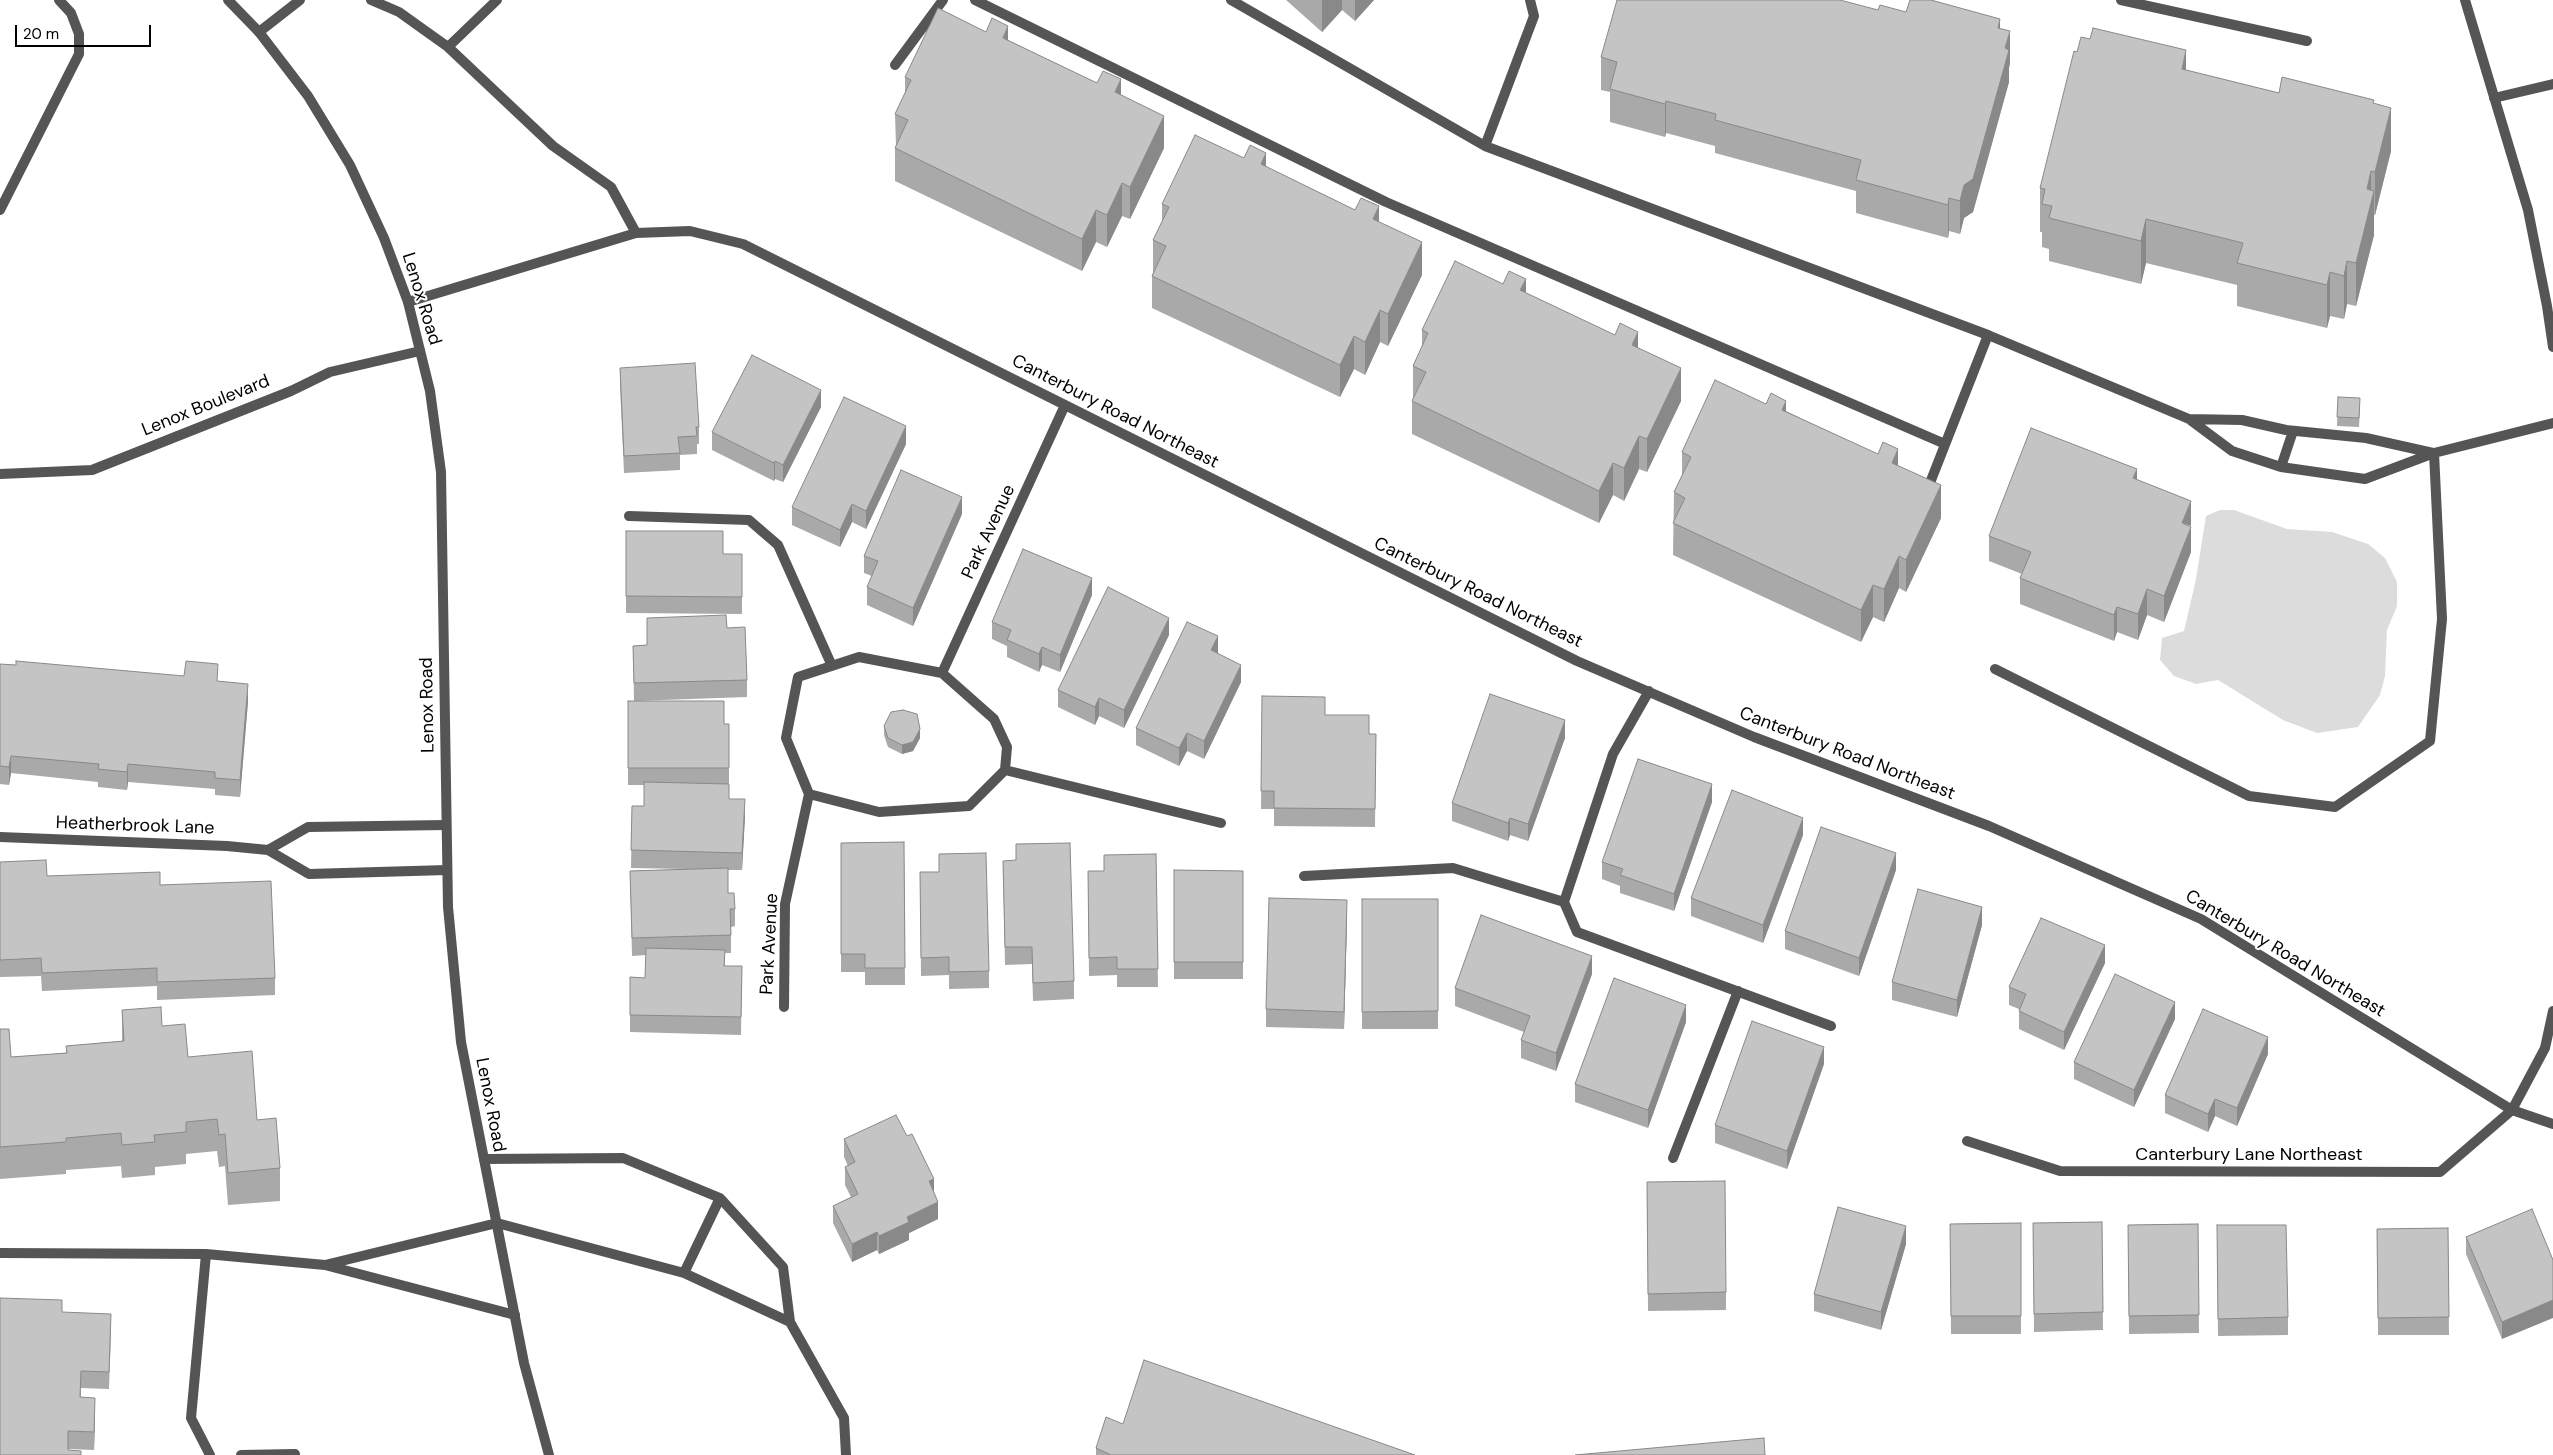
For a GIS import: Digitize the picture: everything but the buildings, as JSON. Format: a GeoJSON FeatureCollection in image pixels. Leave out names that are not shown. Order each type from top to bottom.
{"type":"FeatureCollection","features":[{"type":"Feature","properties":{"kind":"street"},"geometry":{"type":"LineString","coordinates":[[0,210],[79,54],[79,34],[71,13],[59,0]]}},
{"type":"Feature","properties":{"kind":"street","name":"Lenox Road"},"geometry":{"type":"LineString","coordinates":[[228,0],[259,32],[308,96],[350,165],[384,238],[408,302],[430,391],[441,472],[448,907],[461,1042],[524,1363],[549,1455]]}},
{"type":"Feature","properties":{"kind":"street"},"geometry":{"type":"LineString","coordinates":[[259,32],[300,0]]}},
{"type":"Feature","properties":{"kind":"street"},"geometry":{"type":"LineString","coordinates":[[371,0],[400,12],[448,48],[553,146],[611,187],[636,233]]}},
{"type":"Feature","properties":{"kind":"street"},"geometry":{"type":"LineString","coordinates":[[448,48],[497,0]]}},
{"type":"Feature","properties":{"kind":"street"},"geometry":{"type":"LineString","coordinates":[[895,65],[943,0]]}},
{"type":"Feature","properties":{"kind":"street"},"geometry":{"type":"LineString","coordinates":[[975,0],[1386,202],[1945,444]]}},
{"type":"Feature","properties":{"kind":"street"},"geometry":{"type":"LineString","coordinates":[[1230,0],[1485,146],[1988,335],[2189,419],[2232,450],[2281,467],[2364,478],[2434,453],[2553,423]]}},
{"type":"Feature","properties":{"kind":"street"},"geometry":{"type":"LineString","coordinates":[[1485,146],[1534,16],[1530,0]]}},
{"type":"Feature","properties":{"kind":"street"},"geometry":{"type":"LineString","coordinates":[[2120,0],[2307,41]]}},
{"type":"Feature","properties":{"kind":"street"},"geometry":{"type":"LineString","coordinates":[[2465,0],[2528,210],[2550,305],[2553,347]]}},
{"type":"Feature","properties":{"kind":"street"},"geometry":{"type":"LineString","coordinates":[[2494,98],[2553,84]]}},
{"type":"Feature","properties":{"kind":"street","name":"Canterbury Road Northeast"},"geometry":{"type":"LineString","coordinates":[[408,302],[636,233],[690,231],[743,244],[1577,661],[1754,737],[1989,826],[2201,919],[2512,1110],[2553,1124]]}},
{"type":"Feature","properties":{"kind":"street"},"geometry":{"type":"LineString","coordinates":[[1928,488],[1988,335]]}},
{"type":"Feature","properties":{"kind":"street","name":"Lenox Boulevard"},"geometry":{"type":"LineString","coordinates":[[0,474],[92,470],[291,391],[330,372],[420,350]]}},
{"type":"Feature","properties":{"kind":"street","name":"Park Avenue"},"geometry":{"type":"LineString","coordinates":[[942,673],[1065,405]]}},
{"type":"Feature","properties":{"kind":"street"},"geometry":{"type":"LineString","coordinates":[[2189,419],[2242,420],[2293,431],[2366,438],[2434,453]]}},
{"type":"Feature","properties":{"kind":"street"},"geometry":{"type":"LineString","coordinates":[[2281,467],[2293,431]]}},
{"type":"Feature","properties":{"kind":"street"},"geometry":{"type":"LineString","coordinates":[[1995,670],[2250,796],[2336,807],[2430,741],[2442,619],[2434,453]]}},
{"type":"Feature","properties":{"kind":"street"},"geometry":{"type":"LineString","coordinates":[[629,516],[749,520],[778,545],[832,666]]}},
{"type":"Feature","properties":{"kind":"street"},"geometry":{"type":"LineString","coordinates":[[859,657],[942,673],[994,719],[1007,747],[1005,770],[969,806],[879,812],[809,794],[786,738],[798,677],[832,666],[859,657]]}},
{"type":"Feature","properties":{"kind":"street"},"geometry":{"type":"LineString","coordinates":[[1649,691],[1613,754],[1564,902],[1577,932],[1831,1026]]}},
{"type":"Feature","properties":{"kind":"street"},"geometry":{"type":"LineString","coordinates":[[1005,770],[1221,823]]}},
{"type":"Feature","properties":{"kind":"street","name":"Park Avenue"},"geometry":{"type":"LineString","coordinates":[[784,1007],[785,904],[809,794]]}},
{"type":"Feature","properties":{"kind":"street"},"geometry":{"type":"LineString","coordinates":[[268,850],[308,827],[446,825]]}},
{"type":"Feature","properties":{"kind":"street","name":"Heatherbrook Lane"},"geometry":{"type":"LineString","coordinates":[[0,837],[228,846],[268,850],[309,874],[447,870]]}},
{"type":"Feature","properties":{"kind":"street"},"geometry":{"type":"LineString","coordinates":[[1304,876],[1454,868],[1564,902]]}},
{"type":"Feature","properties":{"kind":"street"},"geometry":{"type":"LineString","coordinates":[[1673,1158],[1738,991]]}},
{"type":"Feature","properties":{"kind":"street"},"geometry":{"type":"LineString","coordinates":[[2512,1110],[2545,1048],[2553,1011]]}},
{"type":"Feature","properties":{"kind":"street","name":"Canterbury Lane Northeast"},"geometry":{"type":"LineString","coordinates":[[1967,1141],[2060,1171],[2440,1172],[2512,1110]]}},
{"type":"Feature","properties":{"kind":"street"},"geometry":{"type":"LineString","coordinates":[[484,1159],[623,1158],[720,1198],[783,1267],[790,1322],[844,1418],[846,1455]]}},
{"type":"Feature","properties":{"kind":"street"},"geometry":{"type":"LineString","coordinates":[[684,1273],[720,1198]]}},
{"type":"Feature","properties":{"kind":"street"},"geometry":{"type":"LineString","coordinates":[[326,1265],[497,1223],[684,1273],[790,1322]]}},
{"type":"Feature","properties":{"kind":"street"},"geometry":{"type":"LineString","coordinates":[[0,1253],[206,1254],[326,1265],[514,1315]]}},
{"type":"Feature","properties":{"kind":"street"},"geometry":{"type":"LineString","coordinates":[[206,1254],[192,1418],[210,1455]]}},
{"type":"Feature","properties":{"kind":"street"},"geometry":{"type":"LineString","coordinates":[[241,1455],[294,1454]]}},
{"type":"Feature","properties":{"kind":"shaded area"},"geometry":{"type":"Polygon","coordinates":[[[2220,510],[2234,510],[2287,529],[2332,532],[2368,544],[2385,558],[2397,582],[2397,606],[2387,630],[2385,676],[2380,695],[2358,727],[2317,733],[2283,720],[2218,680],[2196,684],[2174,676],[2160,660],[2162,638],[2184,631],[2196,579],[2206,516],[2220,510]]]}}]}
